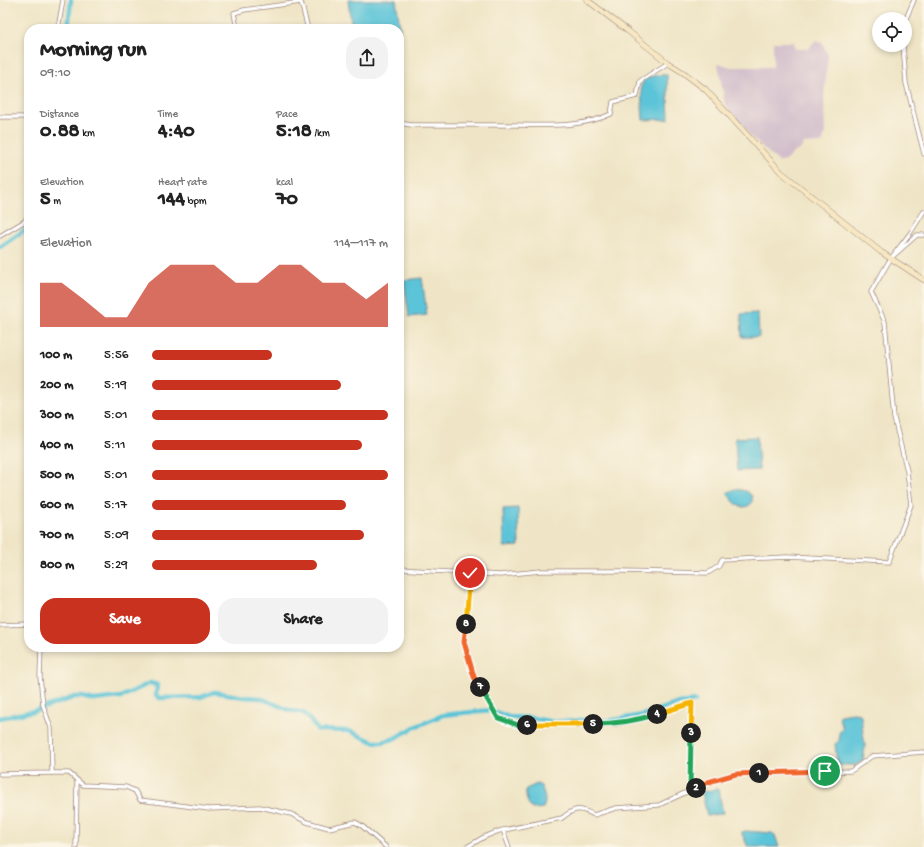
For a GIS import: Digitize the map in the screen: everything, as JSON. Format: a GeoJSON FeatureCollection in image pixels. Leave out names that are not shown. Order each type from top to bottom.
{"type":"FeatureCollection","features":[{"type":"Feature","properties":{"kind":"main road"},"geometry":{"type":"LineString","coordinates":[[587,0],[668,63],[705,89],[781,172],[826,209],[891,258],[924,280]]}},
{"type":"Feature","properties":{"kind":"street"},"geometry":{"type":"LineString","coordinates":[[59,24],[63,0]]}},
{"type":"Feature","properties":{"kind":"street"},"geometry":{"type":"LineString","coordinates":[[236,24],[234,13],[303,0],[307,24]]}},
{"type":"Feature","properties":{"kind":"street"},"geometry":{"type":"LineString","coordinates":[[909,12],[914,0]]}},
{"type":"Feature","properties":{"kind":"street"},"geometry":{"type":"LineString","coordinates":[[904,52],[906,83],[924,154]]}},
{"type":"Feature","properties":{"kind":"street"},"geometry":{"type":"LineString","coordinates":[[404,124],[569,125],[603,118],[611,114],[613,102],[637,96],[640,81],[668,63]]}},
{"type":"Feature","properties":{"kind":"street"},"geometry":{"type":"LineString","coordinates":[[0,117],[24,117]]}},
{"type":"Feature","properties":{"kind":"street"},"geometry":{"type":"LineString","coordinates":[[404,569],[500,575],[541,571],[708,573],[719,566],[722,560],[787,557],[889,562],[911,506],[907,472],[894,418],[885,322],[871,292],[891,258],[911,232],[924,211]]}},
{"type":"Feature","properties":{"kind":"street"},"geometry":{"type":"LineString","coordinates":[[0,236],[24,222]]}},
{"type":"Feature","properties":{"kind":"street"},"geometry":{"type":"LineString","coordinates":[[891,258],[917,235],[924,235]]}},
{"type":"Feature","properties":{"kind":"street"},"geometry":{"type":"LineString","coordinates":[[470,573],[464,642],[474,677],[498,718],[521,726],[539,724],[616,724],[644,718],[692,703],[690,791]]}},
{"type":"Feature","properties":{"kind":"street"},"geometry":{"type":"LineString","coordinates":[[0,625],[24,624]]}},
{"type":"Feature","properties":{"kind":"street"},"geometry":{"type":"LineString","coordinates":[[41,652],[40,677],[43,705],[51,728],[52,773]]}},
{"type":"Feature","properties":{"kind":"street"},"geometry":{"type":"LineString","coordinates":[[467,847],[484,837],[503,830],[562,818],[570,811],[583,809],[594,815],[616,808],[659,805],[708,782],[736,774],[851,771],[872,756],[924,752]]}},
{"type":"Feature","properties":{"kind":"street"},"geometry":{"type":"LineString","coordinates":[[0,774],[69,773],[83,785],[126,787],[136,791],[140,800],[209,809],[260,806],[291,814],[307,822],[329,828],[355,822],[362,826],[386,847]]}},
{"type":"Feature","properties":{"kind":"street"},"geometry":{"type":"LineString","coordinates":[[76,847],[78,780]]}},
{"type":"Feature","properties":{"kind":"street"},"geometry":{"type":"LineString","coordinates":[[503,830],[509,847]]}},
{"type":"Feature","properties":{"kind":"shaded area"},"geometry":{"type":"Polygon","coordinates":[[[816,40],[822,42],[828,56],[824,95],[825,135],[822,143],[803,144],[801,149],[794,152],[785,161],[779,162],[751,137],[725,105],[718,63],[731,67],[773,67],[773,42],[794,42],[795,49],[807,49],[816,40]]]}},
{"type":"Feature","properties":{"kind":"water"},"geometry":{"type":"Polygon","coordinates":[[[348,0],[396,0],[400,24],[351,24],[348,0]]]}},
{"type":"Feature","properties":{"kind":"water"},"geometry":{"type":"Polygon","coordinates":[[[667,75],[669,119],[643,120],[641,86],[643,82],[652,76],[667,75]]]}},
{"type":"Feature","properties":{"kind":"water"},"geometry":{"type":"Polygon","coordinates":[[[422,278],[427,315],[409,317],[404,280],[422,278]]]}},
{"type":"Feature","properties":{"kind":"water"},"geometry":{"type":"Polygon","coordinates":[[[758,313],[759,337],[742,337],[741,314],[758,313]]]}},
{"type":"Feature","properties":{"kind":"water"},"geometry":{"type":"Polygon","coordinates":[[[757,437],[759,470],[737,471],[735,438],[757,437]]]}},
{"type":"Feature","properties":{"kind":"water"},"geometry":{"type":"Polygon","coordinates":[[[735,489],[746,491],[752,496],[752,503],[748,506],[741,507],[735,503],[727,493],[735,489]]]}},
{"type":"Feature","properties":{"kind":"water"},"geometry":{"type":"Polygon","coordinates":[[[518,508],[519,546],[504,547],[503,509],[518,508]]]}},
{"type":"Feature","properties":{"kind":"water"},"geometry":{"type":"Polygon","coordinates":[[[853,713],[860,714],[861,717],[865,746],[863,761],[856,765],[839,765],[837,762],[835,744],[839,741],[839,733],[843,728],[839,719],[840,715],[853,713]]]}},
{"type":"Feature","properties":{"kind":"water"},"geometry":{"type":"Polygon","coordinates":[[[537,784],[541,786],[545,797],[545,803],[543,808],[532,809],[527,799],[526,789],[537,784]]]}},
{"type":"Feature","properties":{"kind":"water"},"geometry":{"type":"Polygon","coordinates":[[[718,789],[723,813],[707,816],[702,792],[718,789]]]}},
{"type":"Feature","properties":{"kind":"water"},"geometry":{"type":"Polygon","coordinates":[[[742,832],[772,833],[775,835],[779,847],[748,847],[742,834],[742,832]]]}},
{"type":"Feature","properties":{"kind":"waterway"},"geometry":{"type":"LineString","coordinates":[[69,24],[71,0]]}},
{"type":"Feature","properties":{"kind":"waterway"},"geometry":{"type":"LineString","coordinates":[[0,247],[24,230]]}},
{"type":"Feature","properties":{"kind":"waterway"},"geometry":{"type":"LineString","coordinates":[[0,718],[34,711],[75,697],[94,700],[121,697],[150,683],[157,685],[156,696],[160,698],[201,697],[214,692],[260,698],[289,710],[304,713],[318,730],[349,731],[374,742],[382,742],[393,739],[417,726],[443,715],[491,710],[509,717],[532,718],[554,722],[581,720],[608,721],[643,715],[680,703],[695,701]]}},
{"type":"Feature","properties":{"kind":"route"},"geometry":{"type":"LineString","coordinates":[[470,573],[464,642],[474,677],[498,718],[521,726],[539,724],[616,724],[644,718],[692,703],[690,791],[708,782],[736,774],[806,773],[825,771]]}}]}
